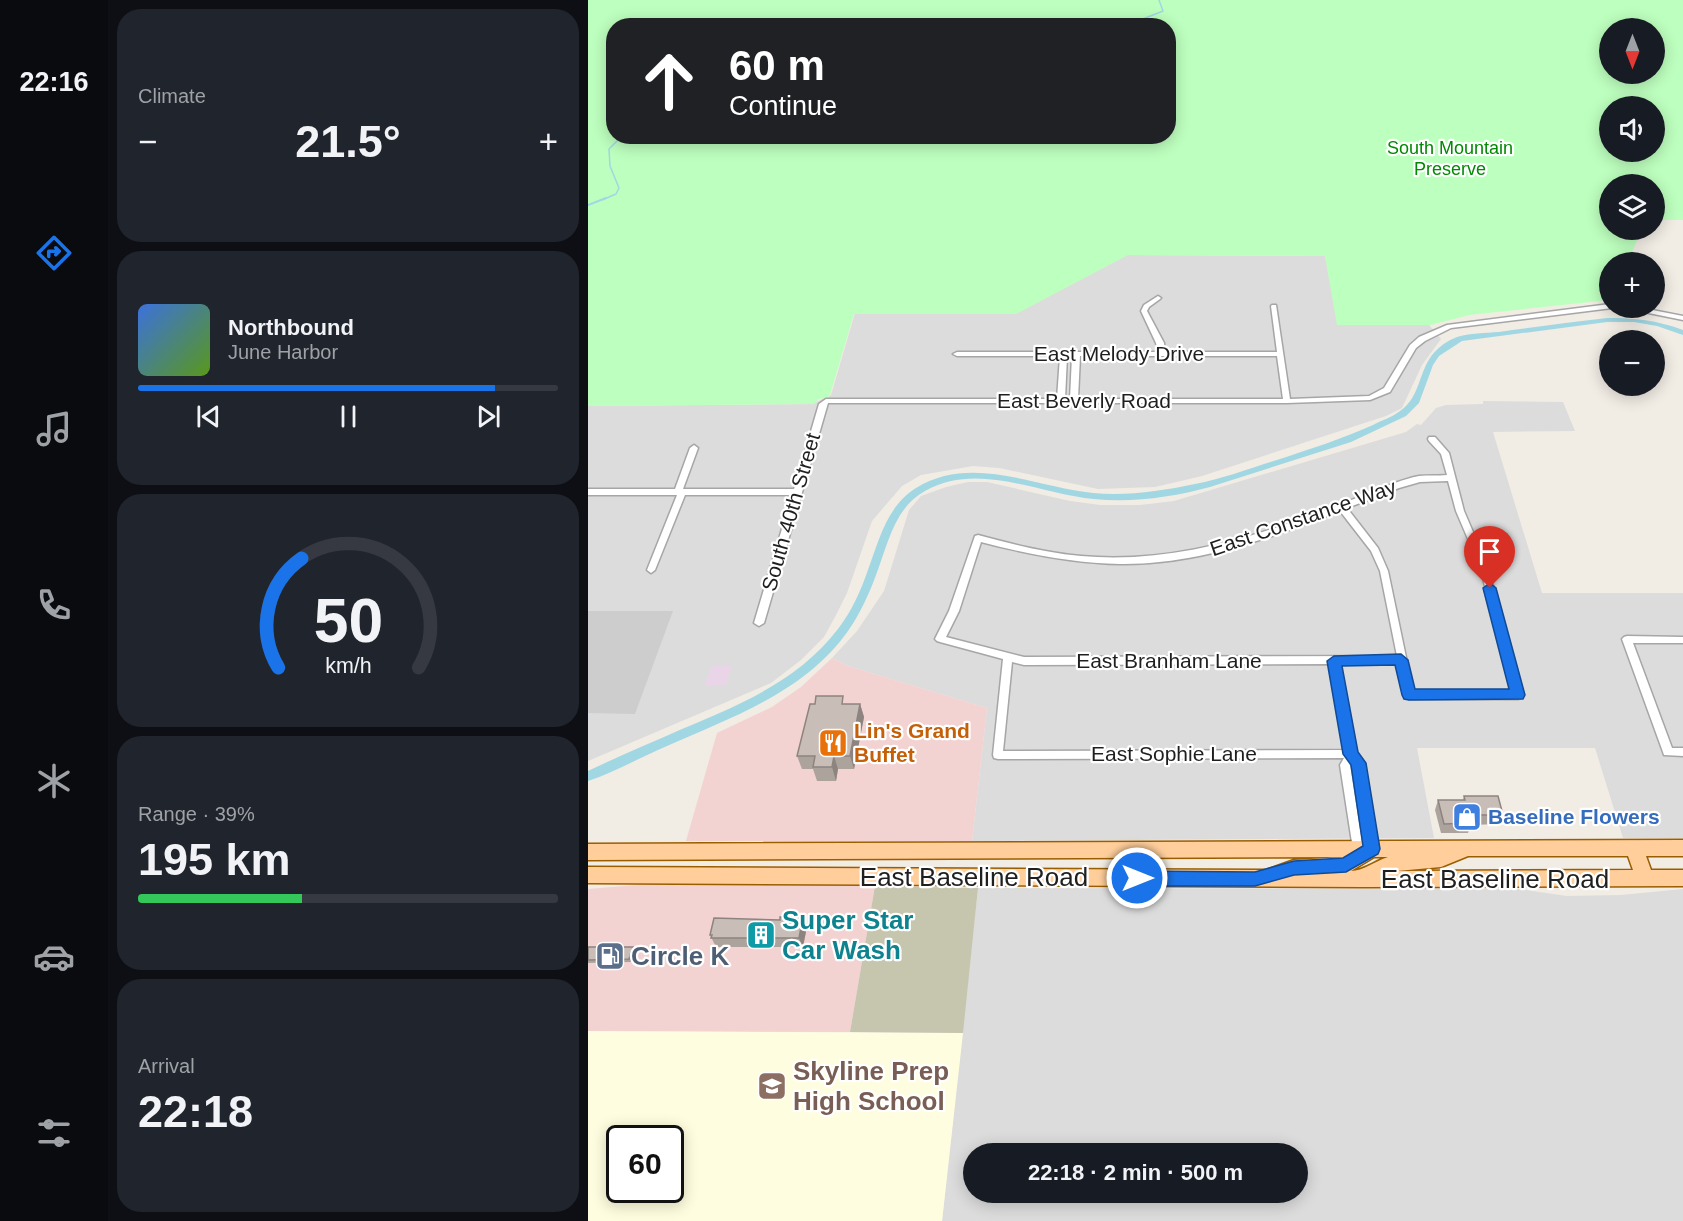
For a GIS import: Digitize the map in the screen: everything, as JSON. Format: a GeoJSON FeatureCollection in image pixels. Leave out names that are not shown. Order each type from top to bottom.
{"type":"FeatureCollection","features":[{"type":"Feature","properties":{"kind":"main road","name":"East Baseline Road"},"geometry":{"type":"LineString","coordinates":[[588,875],[1255,879],[1367,864],[1438,860],[1477,849],[1683,848]]}},
{"type":"Feature","properties":{"kind":"main road"},"geometry":{"type":"LineString","coordinates":[[1635,849],[1645,878]]}},
{"type":"Feature","properties":{"kind":"main road","name":"East Baseline Road"},"geometry":{"type":"LineString","coordinates":[[588,852],[727,851],[1367,864],[1683,878]]}},
{"type":"Feature","properties":{"kind":"main road"},"geometry":{"type":"LineString","coordinates":[[719,875],[727,851]]}},
{"type":"Feature","properties":{"kind":"street"},"geometry":{"type":"LineString","coordinates":[[1158,298],[1146,306],[1144,312],[1160,343],[1162,354]]}},
{"type":"Feature","properties":{"kind":"street"},"geometry":{"type":"LineString","coordinates":[[1274,306],[1287,401]]}},
{"type":"Feature","properties":{"kind":"street","name":"East Beverly Road"},"geometry":{"type":"LineString","coordinates":[[826,401],[1342,401],[1370,398],[1387,390],[1413,347],[1433,332],[1449,326],[1503,317],[1599,307]]}},
{"type":"Feature","properties":{"kind":"street"},"geometry":{"type":"LineString","coordinates":[[1665,314],[1683,318]]}},
{"type":"Feature","properties":{"kind":"street","name":"East Melody Drive"},"geometry":{"type":"LineString","coordinates":[[957,354],[1280,354]]}},
{"type":"Feature","properties":{"kind":"street"},"geometry":{"type":"LineString","coordinates":[[1061,401],[1064,354]]}},
{"type":"Feature","properties":{"kind":"street"},"geometry":{"type":"LineString","coordinates":[[1074,401],[1076,354]]}},
{"type":"Feature","properties":{"kind":"street","name":"South 40th Street"},"geometry":{"type":"LineString","coordinates":[[759,623],[823,404],[826,401]]}},
{"type":"Feature","properties":{"kind":"street"},"geometry":{"type":"LineString","coordinates":[[1342,507],[1375,550],[1384,572],[1409,695],[1518,695],[1484,567],[1460,511],[1445,453],[1432,439]]}},
{"type":"Feature","properties":{"kind":"street"},"geometry":{"type":"LineString","coordinates":[[651,570],[694,448]]}},
{"type":"Feature","properties":{"kind":"street","name":"East Constance Way"},"geometry":{"type":"LineString","coordinates":[[940,639],[954,611],[978,538],[1034,552],[1083,559],[1132,561],[1195,554],[1229,546],[1420,479],[1451,478]]}},
{"type":"Feature","properties":{"kind":"street"},"geometry":{"type":"LineString","coordinates":[[588,492],[797,492]]}},
{"type":"Feature","properties":{"kind":"street","name":"East Branham Lane"},"geometry":{"type":"LineString","coordinates":[[940,639],[1008,659],[1024,661],[1401,660]]}},
{"type":"Feature","properties":{"kind":"street"},"geometry":{"type":"LineString","coordinates":[[1683,640],[1627,639],[1668,752],[1683,752]]}},
{"type":"Feature","properties":{"kind":"street","name":"East Sophie Lane"},"geometry":{"type":"LineString","coordinates":[[1008,659],[998,755],[1351,754]]}},
{"type":"Feature","properties":{"kind":"street"},"geometry":{"type":"LineString","coordinates":[[1334,661],[1351,754],[1358,763],[1363,793],[1367,864]]}},
{"type":"Feature","properties":{"kind":"street"},"geometry":{"type":"LineString","coordinates":[[1351,754],[1345,765],[1349,793],[1367,864]]}},
{"type":"Feature","properties":{"kind":"street"},"geometry":{"type":"LineString","coordinates":[[1349,793],[1363,793]]}},
{"type":"Feature","properties":{"kind":"shaded area"},"geometry":{"type":"Polygon","coordinates":[[[1127,255],[1325,256],[1338,324],[1429,325],[1441,339],[1422,365],[1402,408],[1386,416],[1202,476],[1155,487],[1098,489],[999,468],[973,466],[921,475],[902,486],[872,521],[847,593],[836,615],[824,637],[801,660],[771,683],[588,761],[588,713],[635,713],[672,612],[588,611],[588,406],[812,404],[831,395],[855,313],[1127,255]]]}},
{"type":"Feature","properties":{"kind":"shaded area"},"geometry":{"type":"Polygon","coordinates":[[[1483,401],[1563,402],[1575,431],[1493,432],[1542,593],[1683,593],[1683,838],[1623,838],[1595,748],[1417,748],[1434,838],[972,841],[987,708],[848,666],[832,658],[857,631],[884,591],[909,510],[921,496],[968,482],[987,482],[1070,501],[1100,505],[1140,505],[1174,501],[1406,432],[1417,424],[1421,425],[1436,408],[1446,405],[1483,404],[1483,401]]]}},
{"type":"Feature","properties":{"kind":"shaded area"},"geometry":{"type":"Polygon","coordinates":[[[588,611],[673,611],[635,714],[588,713],[588,611]]]}},
{"type":"Feature","properties":{"kind":"shaded area"},"geometry":{"type":"Polygon","coordinates":[[[832,658],[848,666],[987,708],[972,841],[686,841],[717,733],[772,707],[801,687],[832,658]]]}},
{"type":"Feature","properties":{"kind":"shaded area"},"geometry":{"type":"Polygon","coordinates":[[[712,666],[732,666],[726,685],[705,685],[712,666]]]}},
{"type":"Feature","properties":{"kind":"shaded area"},"geometry":{"type":"Polygon","coordinates":[[[649,884],[875,886],[850,1032],[588,1031],[588,889],[649,884]]]}},
{"type":"Feature","properties":{"kind":"shaded area"},"geometry":{"type":"Polygon","coordinates":[[[875,886],[978,888],[963,1033],[850,1032],[875,886]]]}},
{"type":"Feature","properties":{"kind":"shaded area"},"geometry":{"type":"Polygon","coordinates":[[[978,888],[1518,889],[1567,896],[1621,895],[1683,889],[1683,1221],[942,1221],[978,888]]]}},
{"type":"Feature","properties":{"kind":"shaded area","name":"Skyline Prep High School"},"geometry":{"type":"Polygon","coordinates":[[[588,1031],[963,1033],[942,1221],[588,1221],[588,1031]]]}},
{"type":"Feature","properties":{"kind":"green space","name":"South Mountain Preserve"},"geometry":{"type":"Polygon","coordinates":[[[588,0],[1683,0],[1683,220],[1665,220],[1665,174],[1599,174],[1599,240],[1637,240],[1632,252],[1599,252],[1599,301],[1469,315],[1431,325],[1337,325],[1325,256],[1128,255],[1016,314],[854,314],[829,398],[819,399],[814,404],[588,406],[588,0]]]}},
{"type":"Feature","properties":{"kind":"building","name":"Lin's Grand Buffet"},"geometry":{"type":"Polygon","coordinates":[[[816,696],[843,696],[842,704],[860,704],[850,756],[834,756],[832,767],[813,767],[815,756],[797,756],[810,704],[815,704],[816,696]]]}},
{"type":"Feature","properties":{"kind":"building"},"geometry":{"type":"Polygon","coordinates":[[[1464,796],[1498,796],[1503,815],[1469,815],[1471,823],[1444,824],[1438,800],[1465,800],[1464,796]]]}},
{"type":"Feature","properties":{"kind":"building"},"geometry":{"type":"Polygon","coordinates":[[[780,917],[803,917],[799,938],[711,938],[712,935],[710,935],[714,918],[780,920],[780,917]]]}},
{"type":"Feature","properties":{"kind":"building","name":"Circle K"},"geometry":{"type":"Polygon","coordinates":[[[588,947],[633,947],[629,959],[588,960],[588,947]]]}},
{"type":"Feature","properties":{"kind":"waterway"},"geometry":{"type":"LineString","coordinates":[[1145,18],[1163,11],[1159,0]]}},
{"type":"Feature","properties":{"kind":"waterway"},"geometry":{"type":"LineString","coordinates":[[602,200],[616,194],[619,188],[610,166],[609,149],[614,144]]}},
{"type":"Feature","properties":{"kind":"waterway"},"geometry":{"type":"LineString","coordinates":[[588,205],[606,198]]}},
{"type":"Feature","properties":{"kind":"waterway"},"geometry":{"type":"LineString","coordinates":[[588,776],[755,701],[795,677],[813,663],[844,629],[854,612],[867,586],[890,524],[902,504],[921,489],[934,483],[955,477],[975,475],[1108,497],[1150,495],[1193,488],[1348,440],[1403,414],[1415,403],[1429,365],[1436,354],[1460,339],[1607,320],[1634,320],[1659,324],[1683,333]]}},
{"type":"Feature","properties":{"kind":"place","name":"Lin's Grand Buffet"},"geometry":{"type":"Point","coordinates":[833,743]}},
{"type":"Feature","properties":{"kind":"place","name":"Baseline Flowers"},"geometry":{"type":"Point","coordinates":[1467,817]}},
{"type":"Feature","properties":{"kind":"place","name":"Super Star Car Wash"},"geometry":{"type":"Point","coordinates":[761,935]}},
{"type":"Feature","properties":{"kind":"place","name":"Circle K"},"geometry":{"type":"Point","coordinates":[610,956]}},
{"type":"Feature","properties":{"kind":"place","name":"Skyline Prep High School"},"geometry":{"type":"Point","coordinates":[772,1086]}},
{"type":"Feature","properties":{"kind":"route"},"geometry":{"type":"LineString","coordinates":[[1137,878],[1255,879],[1294,868],[1346,865],[1372,849],[1358,763],[1351,754],[1334,661],[1401,660],[1409,695],[1518,695],[1490,588]]}}]}
